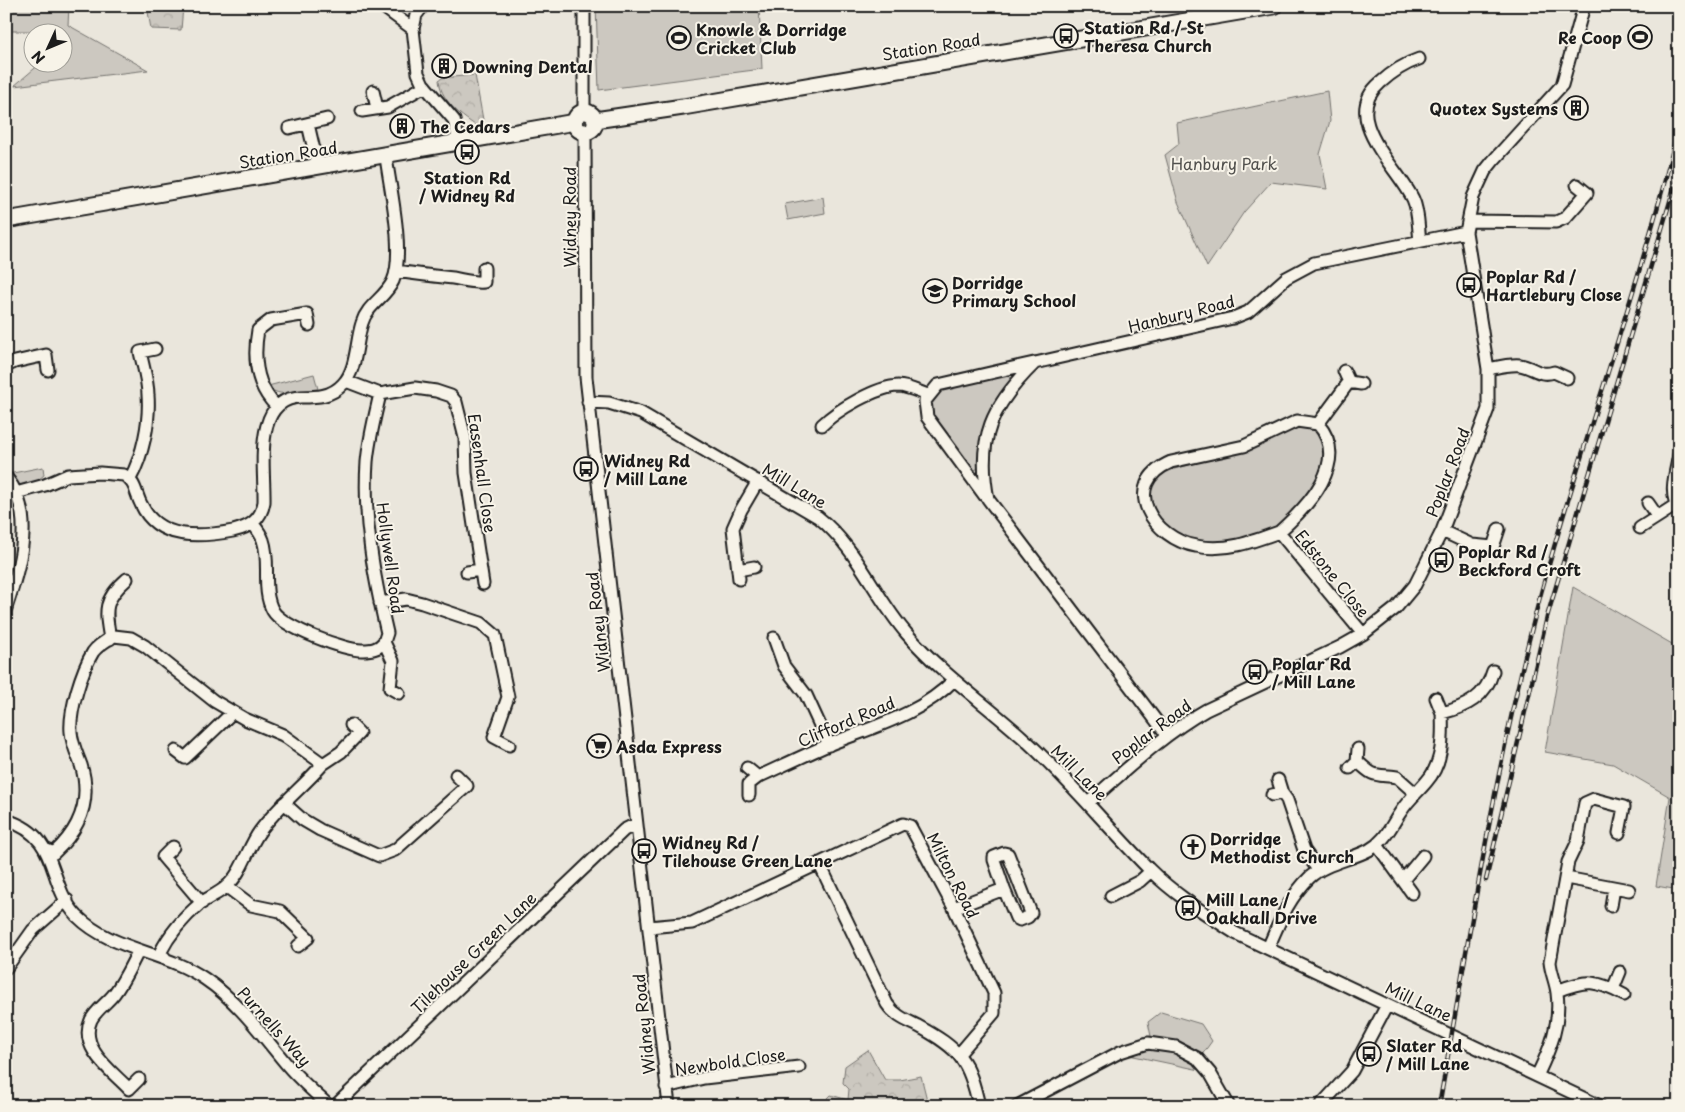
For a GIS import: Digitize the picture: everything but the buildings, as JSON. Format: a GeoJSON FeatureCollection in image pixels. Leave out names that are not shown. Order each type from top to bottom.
{"type":"FeatureCollection","features":[{"type":"Feature","properties":{"kind":"main road","name":"Station Road"},"geometry":{"type":"LineString","coordinates":[[6,220],[1274,6]]}},
{"type":"Feature","properties":{"kind":"street"},"geometry":{"type":"LineString","coordinates":[[382,6],[413,29]]}},
{"type":"Feature","properties":{"kind":"street"},"geometry":{"type":"LineString","coordinates":[[422,6],[416,15],[413,29],[418,73],[425,86],[454,120],[459,143]]}},
{"type":"Feature","properties":{"kind":"street","name":"Widney Road"},"geometry":{"type":"LineString","coordinates":[[584,6],[585,365],[669,1106]]}},
{"type":"Feature","properties":{"kind":"street","name":"Poplar Road"},"geometry":{"type":"LineString","coordinates":[[1088,803],[1167,735],[1206,710],[1340,647],[1363,634],[1386,617],[1416,585],[1442,531],[1488,409],[1488,369],[1467,227],[1473,197],[1485,171],[1562,85],[1584,6]]}},
{"type":"Feature","properties":{"kind":"street"},"geometry":{"type":"LineString","coordinates":[[1419,60],[1407,63],[1372,89],[1365,109],[1373,139],[1413,200],[1417,212],[1420,241]]}},
{"type":"Feature","properties":{"kind":"street"},"geometry":{"type":"LineString","coordinates":[[362,111],[388,107],[425,86]]}},
{"type":"Feature","properties":{"kind":"street"},"geometry":{"type":"LineString","coordinates":[[373,91],[377,108]]}},
{"type":"Feature","properties":{"kind":"street"},"geometry":{"type":"LineString","coordinates":[[289,128],[327,119]]}},
{"type":"Feature","properties":{"kind":"street"},"geometry":{"type":"LineString","coordinates":[[308,124],[318,167]]}},
{"type":"Feature","properties":{"kind":"street"},"geometry":{"type":"LineString","coordinates":[[16,493],[45,485],[68,474],[112,473],[124,475],[130,479],[147,513],[162,527],[175,533],[187,536],[224,532],[246,528],[253,524],[263,510],[266,426],[268,418],[276,406],[294,397],[320,397],[330,394],[346,381],[362,321],[369,310],[384,296],[397,271],[396,232],[386,156]]}},
{"type":"Feature","properties":{"kind":"street","name":"Hanbury Road"},"geometry":{"type":"LineString","coordinates":[[928,395],[938,385],[1233,318],[1253,309],[1286,278],[1314,263],[1420,241],[1467,227],[1545,223],[1561,220],[1587,194],[1578,185]]}},
{"type":"Feature","properties":{"kind":"street"},"geometry":{"type":"LineString","coordinates":[[397,271],[484,282],[484,268]]}},
{"type":"Feature","properties":{"kind":"street"},"geometry":{"type":"LineString","coordinates":[[276,406],[262,389],[259,379],[258,330],[271,320],[307,314],[309,325]]}},
{"type":"Feature","properties":{"kind":"street"},"geometry":{"type":"LineString","coordinates":[[130,479],[137,465],[147,416],[148,394],[140,352],[156,349]]}},
{"type":"Feature","properties":{"kind":"street"},"geometry":{"type":"LineString","coordinates":[[6,366],[46,355],[48,370]]}},
{"type":"Feature","properties":{"kind":"street"},"geometry":{"type":"LineString","coordinates":[[988,499],[984,481],[984,447],[991,419],[1008,392],[1035,363]]}},
{"type":"Feature","properties":{"kind":"street"},"geometry":{"type":"LineString","coordinates":[[1488,369],[1517,364],[1526,366],[1538,373],[1546,375],[1554,372],[1567,378]]}},
{"type":"Feature","properties":{"kind":"street"},"geometry":{"type":"LineString","coordinates":[[1318,424],[1355,383],[1344,371]]}},
{"type":"Feature","properties":{"kind":"street"},"geometry":{"type":"LineString","coordinates":[[346,381],[380,394]]}},
{"type":"Feature","properties":{"kind":"street"},"geometry":{"type":"LineString","coordinates":[[822,425],[832,415],[881,391],[899,386],[928,395],[925,408],[927,417],[1167,735]]}},
{"type":"Feature","properties":{"kind":"street","name":"Easenhall Close"},"geometry":{"type":"LineString","coordinates":[[380,394],[415,388],[444,392],[456,402],[465,438],[466,473],[483,584]]}},
{"type":"Feature","properties":{"kind":"street","name":"Hollywell Road"},"geometry":{"type":"LineString","coordinates":[[380,394],[367,460],[366,495],[371,552],[387,633],[384,642],[393,661],[390,688],[399,694]]}},
{"type":"Feature","properties":{"kind":"street","name":"Mill Lane"},"geometry":{"type":"LineString","coordinates":[[588,402],[609,403],[631,408],[818,517],[834,530],[847,545],[905,632],[954,680],[1022,737],[1088,803],[1151,871],[1205,914],[1235,933],[1537,1076],[1585,1102],[1600,1106]]}},
{"type":"Feature","properties":{"kind":"street","name":"Edstone Close"},"geometry":{"type":"LineString","coordinates":[[1297,421],[1318,424],[1330,441],[1328,464],[1324,479],[1312,500],[1279,532],[1224,548],[1186,544],[1168,534],[1154,521],[1146,508],[1146,485],[1160,467],[1171,462],[1244,446],[1297,421]]}},
{"type":"Feature","properties":{"kind":"street"},"geometry":{"type":"LineString","coordinates":[[1640,528],[1656,516],[1677,507],[1673,486],[1675,453]]}},
{"type":"Feature","properties":{"kind":"street"},"geometry":{"type":"LineString","coordinates":[[6,477],[16,493],[23,521],[22,545],[6,608]]}},
{"type":"Feature","properties":{"kind":"street"},"geometry":{"type":"LineString","coordinates":[[754,567],[739,574],[733,528],[758,481]]}},
{"type":"Feature","properties":{"kind":"street"},"geometry":{"type":"LineString","coordinates":[[1648,503],[1656,516]]}},
{"type":"Feature","properties":{"kind":"street"},"geometry":{"type":"LineString","coordinates":[[253,524],[264,541],[270,604],[277,616],[286,623],[347,648],[361,651],[372,650],[384,642]]}},
{"type":"Feature","properties":{"kind":"street"},"geometry":{"type":"LineString","coordinates":[[1442,531],[1472,545],[1493,546],[1499,529]]}},
{"type":"Feature","properties":{"kind":"street","name":"Edstone Close"},"geometry":{"type":"LineString","coordinates":[[1279,532],[1363,634]]}},
{"type":"Feature","properties":{"kind":"street"},"geometry":{"type":"LineString","coordinates":[[467,572],[481,570]]}},
{"type":"Feature","properties":{"kind":"street"},"geometry":{"type":"LineString","coordinates":[[110,639],[106,604],[120,581]]}},
{"type":"Feature","properties":{"kind":"street"},"geometry":{"type":"LineString","coordinates":[[380,603],[406,599],[414,601],[481,623],[496,635],[508,697],[494,737],[509,745]]}},
{"type":"Feature","properties":{"kind":"street"},"geometry":{"type":"LineString","coordinates":[[47,850],[54,853],[68,841],[84,809],[85,782],[74,749],[71,722],[81,684],[93,652],[110,639],[121,636],[138,642],[232,713],[283,735],[324,764]]}},
{"type":"Feature","properties":{"kind":"street"},"geometry":{"type":"LineString","coordinates":[[774,638],[784,666],[806,695],[829,745]]}},
{"type":"Feature","properties":{"kind":"street"},"geometry":{"type":"LineString","coordinates":[[1442,713],[1465,705],[1480,696],[1486,688],[1493,671]]}},
{"type":"Feature","properties":{"kind":"street","name":"Clifford Road"},"geometry":{"type":"LineString","coordinates":[[758,777],[829,745],[890,722],[936,697],[954,680]]}},
{"type":"Feature","properties":{"kind":"street"},"geometry":{"type":"LineString","coordinates":[[1268,948],[1282,915],[1295,894],[1319,871],[1377,845],[1428,780],[1440,754],[1443,733],[1442,713],[1436,698]]}},
{"type":"Feature","properties":{"kind":"street"},"geometry":{"type":"LineString","coordinates":[[176,751],[185,758],[232,713]]}},
{"type":"Feature","properties":{"kind":"street"},"geometry":{"type":"LineString","coordinates":[[164,958],[160,953],[168,937],[202,903],[227,887],[260,831],[284,803],[324,764],[341,752],[359,733],[351,725]]}},
{"type":"Feature","properties":{"kind":"street"},"geometry":{"type":"LineString","coordinates":[[1358,749],[1353,764],[1378,777],[1397,777],[1416,793]]}},
{"type":"Feature","properties":{"kind":"street"},"geometry":{"type":"LineString","coordinates":[[747,768],[758,777],[749,784],[750,795]]}},
{"type":"Feature","properties":{"kind":"street"},"geometry":{"type":"LineString","coordinates":[[284,803],[303,820],[320,830],[379,856],[395,850],[467,786],[456,774]]}},
{"type":"Feature","properties":{"kind":"street"},"geometry":{"type":"LineString","coordinates":[[1278,780],[1277,794],[1293,812],[1304,850],[1319,871]]}},
{"type":"Feature","properties":{"kind":"street"},"geometry":{"type":"LineString","coordinates":[[1537,1076],[1552,1043],[1557,1026],[1557,991],[1552,978],[1550,962],[1568,862],[1578,841],[1585,803],[1594,799],[1624,807],[1619,833]]}},
{"type":"Feature","properties":{"kind":"street","name":"Purnells Way"},"geometry":{"type":"LineString","coordinates":[[6,820],[33,833],[47,850],[60,887],[76,914],[92,928],[126,946],[164,958],[204,978],[232,1000],[290,1068],[329,1106]]}},
{"type":"Feature","properties":{"kind":"street","name":"Tilehouse Green Lane"},"geometry":{"type":"LineString","coordinates":[[335,1106],[624,830],[636,824]]}},
{"type":"Feature","properties":{"kind":"street","name":"Milton Road"},"geometry":{"type":"LineString","coordinates":[[649,927],[692,922],[820,865],[903,824],[910,826],[954,908],[996,1002],[994,1013],[989,1021],[959,1054]]}},
{"type":"Feature","properties":{"kind":"street"},"geometry":{"type":"LineString","coordinates":[[1377,845],[1412,893]]}},
{"type":"Feature","properties":{"kind":"street"},"geometry":{"type":"LineString","coordinates":[[173,847],[162,857],[202,903]]}},
{"type":"Feature","properties":{"kind":"street"},"geometry":{"type":"LineString","coordinates":[[1004,853],[1008,854],[1031,913],[1028,917],[1020,920],[1016,918],[1004,889],[994,860],[994,857],[1004,853]]}},
{"type":"Feature","properties":{"kind":"street"},"geometry":{"type":"LineString","coordinates":[[1403,880],[1424,856]]}},
{"type":"Feature","properties":{"kind":"street"},"geometry":{"type":"LineString","coordinates":[[820,865],[839,901],[859,949],[894,1013],[941,1039],[959,1054],[966,1064],[974,1084],[979,1106]]}},
{"type":"Feature","properties":{"kind":"street"},"geometry":{"type":"LineString","coordinates":[[1111,897],[1140,881],[1151,871]]}},
{"type":"Feature","properties":{"kind":"street"},"geometry":{"type":"LineString","coordinates":[[1566,878],[1628,890]]}},
{"type":"Feature","properties":{"kind":"street"},"geometry":{"type":"LineString","coordinates":[[227,887],[251,906],[267,907],[288,916],[308,938],[298,946]]}},
{"type":"Feature","properties":{"kind":"street"},"geometry":{"type":"LineString","coordinates":[[1611,906],[1614,888]]}},
{"type":"Feature","properties":{"kind":"street"},"geometry":{"type":"LineString","coordinates":[[954,908],[1004,889]]}},
{"type":"Feature","properties":{"kind":"street"},"geometry":{"type":"LineString","coordinates":[[6,968],[33,930],[67,900]]}},
{"type":"Feature","properties":{"kind":"street"},"geometry":{"type":"LineString","coordinates":[[139,950],[114,994],[92,1019],[88,1029],[90,1044],[96,1055],[129,1090],[139,1079]]}},
{"type":"Feature","properties":{"kind":"street"},"geometry":{"type":"LineString","coordinates":[[1613,989],[1620,972]]}},
{"type":"Feature","properties":{"kind":"street"},"geometry":{"type":"LineString","coordinates":[[1557,991],[1576,983],[1596,982],[1624,995]]}},
{"type":"Feature","properties":{"kind":"street"},"geometry":{"type":"LineString","coordinates":[[1320,1106],[1352,1071],[1387,1005]]}},
{"type":"Feature","properties":{"kind":"street"},"geometry":{"type":"LineString","coordinates":[[1017,1106],[1120,1052],[1148,1043],[1176,1047],[1197,1058],[1210,1073],[1229,1106]]}},
{"type":"Feature","properties":{"kind":"street","name":"Newbold Close"},"geometry":{"type":"LineString","coordinates":[[666,1087],[704,1078],[799,1067]]}},
{"type":"Feature","properties":{"kind":"green space"},"geometry":{"type":"Polygon","coordinates":[[[6,6],[69,6],[68,22],[22,22],[22,31],[6,31],[6,6]]]}},
{"type":"Feature","properties":{"kind":"green space"},"geometry":{"type":"Polygon","coordinates":[[[147,6],[183,6],[181,30],[151,29],[147,6]]]}},
{"type":"Feature","properties":{"kind":"green space","name":"Knowle & Dorridge Cricket Club"},"geometry":{"type":"Polygon","coordinates":[[[596,6],[759,6],[762,69],[599,90],[596,6]]]}},
{"type":"Feature","properties":{"kind":"green space"},"geometry":{"type":"Polygon","coordinates":[[[72,27],[148,70],[14,86],[30,72],[72,72],[72,27]]]}},
{"type":"Feature","properties":{"kind":"green space"},"geometry":{"type":"Polygon","coordinates":[[[475,75],[485,131],[470,122],[449,103],[444,96],[439,80],[442,78],[475,75]]]}},
{"type":"Feature","properties":{"kind":"green space","name":"Hanbury Park"},"geometry":{"type":"Polygon","coordinates":[[[1327,91],[1330,121],[1320,154],[1327,189],[1271,182],[1244,212],[1207,267],[1178,202],[1165,155],[1179,144],[1177,123],[1327,91]]]}},
{"type":"Feature","properties":{"kind":"green space"},"geometry":{"type":"Polygon","coordinates":[[[823,197],[825,213],[788,220],[785,204],[823,197]]]}},
{"type":"Feature","properties":{"kind":"green space"},"geometry":{"type":"Polygon","coordinates":[[[1007,373],[1012,379],[979,468],[972,471],[930,418],[928,402],[939,388],[1007,373]]]}},
{"type":"Feature","properties":{"kind":"green space"},"geometry":{"type":"Polygon","coordinates":[[[314,374],[318,389],[278,393],[268,386],[314,374]]]}},
{"type":"Feature","properties":{"kind":"green space"},"geometry":{"type":"Polygon","coordinates":[[[1295,425],[1316,428],[1325,448],[1324,458],[1314,487],[1306,501],[1289,518],[1270,530],[1255,536],[1222,542],[1205,543],[1189,540],[1175,535],[1163,526],[1148,499],[1151,487],[1160,473],[1253,447],[1295,425]]]}},
{"type":"Feature","properties":{"kind":"green space"},"geometry":{"type":"Polygon","coordinates":[[[43,467],[44,475],[31,486],[18,494],[7,495],[8,474],[43,467]]]}},
{"type":"Feature","properties":{"kind":"green space"},"geometry":{"type":"Polygon","coordinates":[[[1573,587],[1679,648],[1679,890],[1656,886],[1670,797],[1613,764],[1545,752],[1573,587]]]}},
{"type":"Feature","properties":{"kind":"green space"},"geometry":{"type":"Polygon","coordinates":[[[1161,1012],[1201,1024],[1212,1041],[1196,1063],[1200,1070],[1129,1055],[1153,1046],[1148,1022],[1161,1012]]]}},
{"type":"Feature","properties":{"kind":"green space"},"geometry":{"type":"Polygon","coordinates":[[[868,1050],[885,1080],[900,1080],[921,1076],[928,1104],[931,1106],[820,1106],[831,1095],[848,1100],[849,1089],[843,1083],[845,1066],[868,1050]]]}},
{"type":"Feature","properties":{"kind":"railway"},"geometry":{"type":"LineString","coordinates":[[1439,1106],[1497,784],[1525,656],[1558,534],[1630,301],[1679,125]]}},
{"type":"Feature","properties":{"kind":"railway"},"geometry":{"type":"LineString","coordinates":[[1486,880],[1547,617],[1679,171]]}},
{"type":"Feature","properties":{"kind":"place","name":"Station Rd / St Theresa Church"},"geometry":{"type":"Point","coordinates":[1066,36]}},
{"type":"Feature","properties":{"kind":"place","name":"Re Coop"},"geometry":{"type":"Point","coordinates":[1640,37]}},
{"type":"Feature","properties":{"kind":"place","name":"Knowle & Dorridge Cricket Club"},"geometry":{"type":"Point","coordinates":[679,38]}},
{"type":"Feature","properties":{"kind":"place","name":"Downing Dental"},"geometry":{"type":"Point","coordinates":[444,66]}},
{"type":"Feature","properties":{"kind":"place","name":"Quotex Systems"},"geometry":{"type":"Point","coordinates":[1576,108]}},
{"type":"Feature","properties":{"kind":"place","name":"The Cedars"},"geometry":{"type":"Point","coordinates":[402,126]}},
{"type":"Feature","properties":{"kind":"place","name":"Station Rd / Widney Rd"},"geometry":{"type":"Point","coordinates":[467,152]}},
{"type":"Feature","properties":{"kind":"place","name":"Poplar Rd / Hartlebury Close"},"geometry":{"type":"Point","coordinates":[1469,285]}},
{"type":"Feature","properties":{"kind":"place","name":"Dorridge Primary School"},"geometry":{"type":"Point","coordinates":[935,291]}},
{"type":"Feature","properties":{"kind":"place","name":"Widney Rd / Mill Lane"},"geometry":{"type":"Point","coordinates":[586,469]}},
{"type":"Feature","properties":{"kind":"place","name":"Poplar Rd / Beckford Croft"},"geometry":{"type":"Point","coordinates":[1441,560]}},
{"type":"Feature","properties":{"kind":"place","name":"Poplar Rd / Mill Lane"},"geometry":{"type":"Point","coordinates":[1255,672]}},
{"type":"Feature","properties":{"kind":"place","name":"Asda Express"},"geometry":{"type":"Point","coordinates":[599,746]}},
{"type":"Feature","properties":{"kind":"place","name":"Dorridge Methodist Church"},"geometry":{"type":"Point","coordinates":[1193,847]}},
{"type":"Feature","properties":{"kind":"place","name":"Widney Rd / Tilehouse Green Lane"},"geometry":{"type":"Point","coordinates":[644,851]}},
{"type":"Feature","properties":{"kind":"place","name":"Mill Lane / Oakhall Drive"},"geometry":{"type":"Point","coordinates":[1188,908]}},
{"type":"Feature","properties":{"kind":"place","name":"Slater Rd / Mill Lane"},"geometry":{"type":"Point","coordinates":[1369,1054]}}]}
